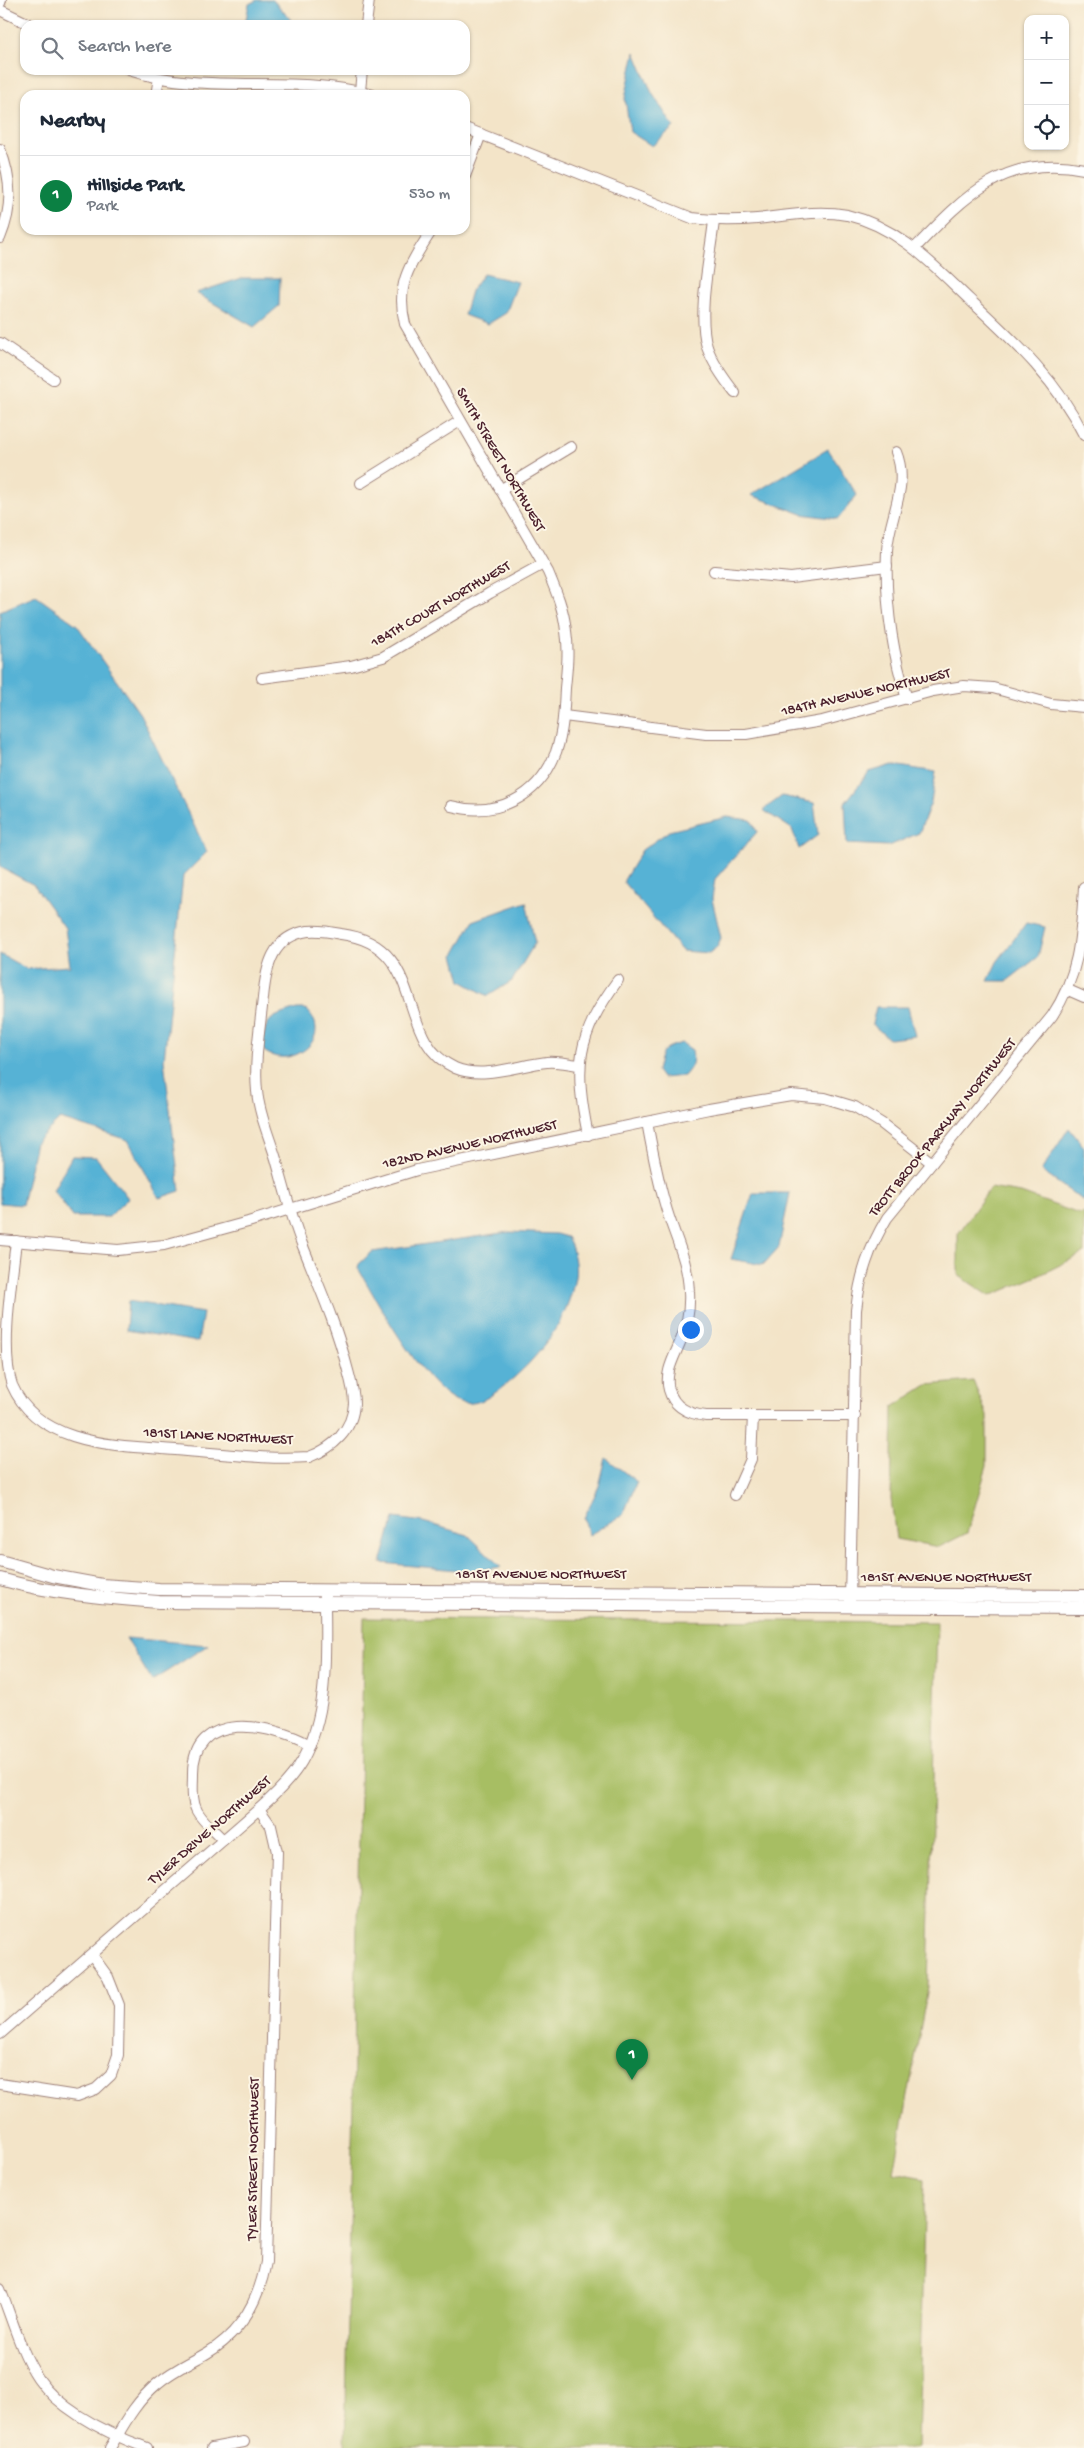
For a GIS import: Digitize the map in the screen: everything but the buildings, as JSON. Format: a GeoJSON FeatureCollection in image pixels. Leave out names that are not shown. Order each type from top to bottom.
{"type":"FeatureCollection","features":[{"type":"Feature","properties":{"kind":"main road","name":"181ST AVENUE NORTHWEST"},"geometry":{"type":"LineString","coordinates":[[0,1561],[53,1576],[102,1585],[159,1589],[1084,1596]]}},
{"type":"Feature","properties":{"kind":"main road","name":"181ST AVENUE NORTHWEST"},"geometry":{"type":"LineString","coordinates":[[0,1579],[57,1592],[100,1598],[159,1602],[1084,1608]]}},
{"type":"Feature","properties":{"kind":"street"},"geometry":{"type":"LineString","coordinates":[[367,20],[369,0]]}},
{"type":"Feature","properties":{"kind":"street"},"geometry":{"type":"LineString","coordinates":[[0,10],[21,20]]}},
{"type":"Feature","properties":{"kind":"street"},"geometry":{"type":"LineString","coordinates":[[148,75],[160,78],[291,90]]}},
{"type":"Feature","properties":{"kind":"street"},"geometry":{"type":"LineString","coordinates":[[360,90],[362,75]]}},
{"type":"Feature","properties":{"kind":"street"},"geometry":{"type":"LineString","coordinates":[[157,90],[160,78]]}},
{"type":"Feature","properties":{"kind":"street"},"geometry":{"type":"LineString","coordinates":[[470,130],[692,218],[714,221],[816,213],[846,215],[872,223],[914,248],[1037,365],[1060,392],[1084,435]]}},
{"type":"Feature","properties":{"kind":"street"},"geometry":{"type":"LineString","coordinates":[[470,163],[481,134]]}},
{"type":"Feature","properties":{"kind":"street"},"geometry":{"type":"LineString","coordinates":[[0,149],[7,169],[10,190],[8,213],[0,238]]}},
{"type":"Feature","properties":{"kind":"street"},"geometry":{"type":"LineString","coordinates":[[914,248],[958,203],[992,180],[1014,171],[1035,167],[1058,165],[1084,169]]}},
{"type":"Feature","properties":{"kind":"street"},"geometry":{"type":"LineString","coordinates":[[714,221],[704,304],[704,334],[713,360],[735,393]]}},
{"type":"Feature","properties":{"kind":"street","name":"SMITH STREET NORTHWEST"},"geometry":{"type":"LineString","coordinates":[[429,235],[409,266],[403,280],[402,310],[413,340],[543,564],[559,599],[566,630],[568,659],[564,716],[556,752],[535,785],[525,794],[505,806],[468,811],[451,806]]}},
{"type":"Feature","properties":{"kind":"street"},"geometry":{"type":"LineString","coordinates":[[0,343],[53,379]]}},
{"type":"Feature","properties":{"kind":"street"},"geometry":{"type":"LineString","coordinates":[[361,483],[460,421]]}},
{"type":"Feature","properties":{"kind":"street"},"geometry":{"type":"LineString","coordinates":[[500,490],[571,447]]}},
{"type":"Feature","properties":{"kind":"street"},"geometry":{"type":"LineString","coordinates":[[896,452],[901,464],[902,478],[889,536],[887,566],[892,632],[907,699]]}},
{"type":"Feature","properties":{"kind":"street","name":"184TH COURT NORTHWEST"},"geometry":{"type":"LineString","coordinates":[[262,678],[351,666],[383,657],[490,593],[543,564]]}},
{"type":"Feature","properties":{"kind":"street"},"geometry":{"type":"LineString","coordinates":[[714,570],[791,578],[887,566]]}},
{"type":"Feature","properties":{"kind":"street","name":"184TH AVENUE NORTHWEST"},"geometry":{"type":"LineString","coordinates":[[564,716],[706,734],[746,734],[822,722],[950,688],[980,686],[1036,701],[1084,707]]}},
{"type":"Feature","properties":{"kind":"street","name":"TROTT BROOK PARKWAY NORTHWEST"},"geometry":{"type":"LineString","coordinates":[[850,1607],[856,1310],[863,1268],[869,1250],[887,1218],[1052,1016],[1068,990],[1079,950],[1084,887]]}},
{"type":"Feature","properties":{"kind":"street"},"geometry":{"type":"LineString","coordinates":[[290,1208],[262,1119],[257,1082],[268,964],[277,948],[291,936],[309,931],[348,935],[366,940],[380,948],[397,966],[428,1046],[439,1058],[454,1068],[477,1072],[549,1062],[579,1064]]}},
{"type":"Feature","properties":{"kind":"street"},"geometry":{"type":"LineString","coordinates":[[588,1134],[579,1085],[579,1064],[585,1036],[596,1013],[618,980]]}},
{"type":"Feature","properties":{"kind":"street"},"geometry":{"type":"LineString","coordinates":[[1068,990],[1084,997]]}},
{"type":"Feature","properties":{"kind":"street","name":"182ND AVENUE NORTHWEST"},"geometry":{"type":"LineString","coordinates":[[0,1240],[118,1250],[148,1248],[188,1239],[417,1170],[647,1122],[791,1095],[825,1098],[841,1102],[868,1114],[932,1163]]}},
{"type":"Feature","properties":{"kind":"street"},"geometry":{"type":"LineString","coordinates":[[647,1122],[664,1202],[685,1260],[689,1284],[685,1325],[668,1372],[667,1383],[669,1393],[678,1406],[693,1414],[855,1416]]}},
{"type":"Feature","properties":{"kind":"street","name":"181ST LANE NORTHWEST"},"geometry":{"type":"LineString","coordinates":[[16,1241],[6,1360],[11,1384],[24,1405],[33,1414],[66,1433],[106,1444],[201,1452],[309,1457],[329,1448],[337,1441],[349,1424],[354,1402],[343,1351],[290,1208]]}},
{"type":"Feature","properties":{"kind":"street"},"geometry":{"type":"LineString","coordinates":[[735,1495],[751,1459],[753,1416]]}},
{"type":"Feature","properties":{"kind":"street","name":"TYLER DRIVE NORTHWEST"},"geometry":{"type":"LineString","coordinates":[[0,2034],[281,1790],[292,1776],[310,1745],[320,1712],[325,1590]]}},
{"type":"Feature","properties":{"kind":"street"},"geometry":{"type":"LineString","coordinates":[[223,1840],[198,1813],[194,1804],[193,1762],[200,1744],[220,1730],[239,1727],[270,1729],[310,1745]]}},
{"type":"Feature","properties":{"kind":"street","name":"TYLER STREET NORTHWEST"},"geometry":{"type":"LineString","coordinates":[[110,2448],[134,2408],[158,2383],[174,2371],[207,2353],[233,2332],[243,2320],[262,2285],[266,2262],[277,1852],[271,1826],[259,1809]]}},
{"type":"Feature","properties":{"kind":"street"},"geometry":{"type":"LineString","coordinates":[[0,2084],[77,2096],[96,2089],[111,2075],[118,2055],[118,2006],[108,1977],[92,1955]]}},
{"type":"Feature","properties":{"kind":"street"},"geometry":{"type":"LineString","coordinates":[[0,2289],[2,2300],[37,2377],[49,2391],[75,2413],[147,2448]]}},
{"type":"Feature","properties":{"kind":"street"},"geometry":{"type":"LineString","coordinates":[[212,2448],[244,2442]]}},
{"type":"Feature","properties":{"kind":"green space"},"geometry":{"type":"Polygon","coordinates":[[[990,1188],[1021,1193],[1079,1214],[1084,1213],[1084,1253],[1040,1275],[990,1296],[958,1275],[958,1234],[990,1188]]]}},
{"type":"Feature","properties":{"kind":"green space"},"geometry":{"type":"Polygon","coordinates":[[[973,1381],[987,1415],[987,1466],[967,1533],[939,1547],[896,1539],[891,1499],[893,1407],[927,1385],[973,1381]]]}},
{"type":"Feature","properties":{"kind":"green space"},"geometry":{"type":"Polygon","coordinates":[[[364,1618],[937,1622],[928,1987],[894,2172],[925,2178],[918,2448],[345,2448],[364,1618]]]}},
{"type":"Feature","properties":{"kind":"water"},"geometry":{"type":"Polygon","coordinates":[[[257,0],[273,0],[291,20],[246,20],[249,4],[257,0]]]}},
{"type":"Feature","properties":{"kind":"water"},"geometry":{"type":"Polygon","coordinates":[[[635,52],[652,93],[674,127],[652,146],[630,132],[625,98],[635,52]]]}},
{"type":"Feature","properties":{"kind":"water"},"geometry":{"type":"Polygon","coordinates":[[[483,274],[518,282],[506,313],[488,324],[464,315],[471,291],[483,274]]]}},
{"type":"Feature","properties":{"kind":"water"},"geometry":{"type":"Polygon","coordinates":[[[242,278],[280,278],[279,306],[254,327],[196,293],[242,278]]]}},
{"type":"Feature","properties":{"kind":"water"},"geometry":{"type":"Polygon","coordinates":[[[828,449],[857,495],[838,519],[802,514],[751,495],[828,449]]]}},
{"type":"Feature","properties":{"kind":"water"},"geometry":{"type":"Polygon","coordinates":[[[36,596],[77,625],[140,714],[207,852],[183,876],[164,1060],[180,1191],[159,1198],[128,1140],[60,1119],[36,1142],[22,1205],[0,1203],[0,954],[27,969],[70,966],[65,928],[34,885],[0,867],[0,611],[36,596]]]}},
{"type":"Feature","properties":{"kind":"water"},"geometry":{"type":"Polygon","coordinates":[[[893,765],[936,772],[931,802],[919,833],[889,846],[847,844],[845,803],[869,772],[893,765]]]}},
{"type":"Feature","properties":{"kind":"water"},"geometry":{"type":"Polygon","coordinates":[[[782,796],[814,803],[818,835],[799,849],[792,829],[763,810],[782,796]]]}},
{"type":"Feature","properties":{"kind":"water"},"geometry":{"type":"Polygon","coordinates":[[[727,817],[751,820],[757,832],[715,879],[712,899],[721,938],[717,947],[709,953],[682,951],[624,883],[624,880],[642,850],[669,831],[727,817]]]}},
{"type":"Feature","properties":{"kind":"water"},"geometry":{"type":"Polygon","coordinates":[[[526,902],[535,943],[512,981],[488,996],[461,981],[454,955],[473,921],[526,902]]]}},
{"type":"Feature","properties":{"kind":"water"},"geometry":{"type":"Polygon","coordinates":[[[1026,923],[1045,927],[1038,957],[1007,981],[988,981],[997,962],[1026,923]]]}},
{"type":"Feature","properties":{"kind":"water"},"geometry":{"type":"Polygon","coordinates":[[[876,1007],[908,1007],[915,1036],[889,1039],[872,1024],[876,1007]]]}},
{"type":"Feature","properties":{"kind":"water"},"geometry":{"type":"Polygon","coordinates":[[[297,1009],[306,1009],[314,1021],[316,1032],[312,1042],[304,1050],[294,1055],[283,1057],[271,1055],[261,1048],[267,1025],[270,1021],[274,1017],[297,1009]]]}},
{"type":"Feature","properties":{"kind":"water"},"geometry":{"type":"Polygon","coordinates":[[[682,1043],[692,1050],[691,1067],[684,1076],[662,1078],[657,1071],[662,1054],[666,1049],[682,1043]]]}},
{"type":"Feature","properties":{"kind":"water"},"geometry":{"type":"Polygon","coordinates":[[[1069,1128],[1084,1147],[1084,1201],[1041,1171],[1069,1128]]]}},
{"type":"Feature","properties":{"kind":"water"},"geometry":{"type":"Polygon","coordinates":[[[72,1156],[96,1157],[128,1198],[109,1217],[73,1217],[53,1190],[72,1156]]]}},
{"type":"Feature","properties":{"kind":"water"},"geometry":{"type":"Polygon","coordinates":[[[753,1193],[790,1193],[779,1247],[763,1265],[731,1259],[753,1193]]]}},
{"type":"Feature","properties":{"kind":"water"},"geometry":{"type":"Polygon","coordinates":[[[509,1232],[556,1234],[567,1237],[575,1262],[575,1277],[571,1293],[566,1309],[550,1338],[517,1375],[489,1397],[478,1402],[460,1402],[447,1395],[432,1381],[403,1343],[358,1268],[359,1264],[372,1252],[509,1232]]]}},
{"type":"Feature","properties":{"kind":"water"},"geometry":{"type":"Polygon","coordinates":[[[128,1301],[203,1313],[198,1342],[126,1330],[128,1301]]]}},
{"type":"Feature","properties":{"kind":"water"},"geometry":{"type":"Polygon","coordinates":[[[606,1458],[637,1482],[623,1515],[589,1535],[584,1518],[599,1486],[606,1458]]]}},
{"type":"Feature","properties":{"kind":"water"},"geometry":{"type":"Polygon","coordinates":[[[394,1518],[423,1522],[468,1535],[501,1567],[468,1571],[381,1563],[394,1518]]]}},
{"type":"Feature","properties":{"kind":"water"},"geometry":{"type":"Polygon","coordinates":[[[126,1638],[208,1645],[152,1681],[126,1638]]]}},
{"type":"Feature","properties":{"kind":"place","name":"Hillside Park"},"geometry":{"type":"Point","coordinates":[632,2080]}}]}
